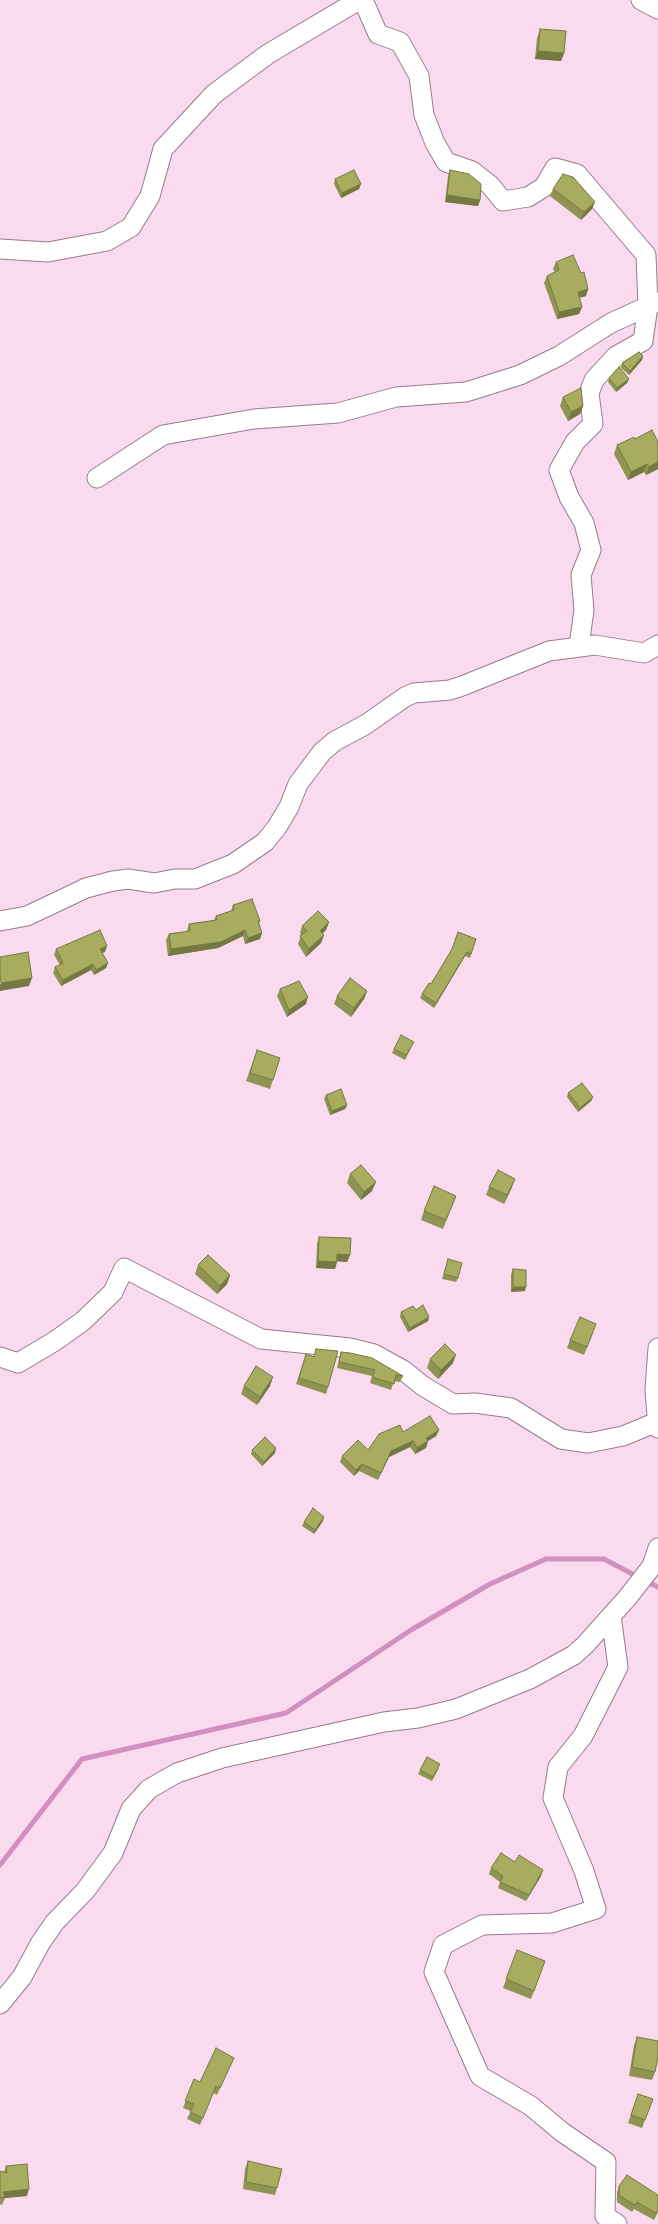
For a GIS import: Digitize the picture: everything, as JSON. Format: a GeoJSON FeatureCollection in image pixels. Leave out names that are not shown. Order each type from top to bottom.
{"type":"FeatureCollection","features":[{"type":"Feature","properties":{"kind":"street"},"geometry":{"type":"LineString","coordinates":[[0,249],[48,252],[106,241],[131,227],[150,196],[163,149],[214,94],[268,54],[359,0]]}},
{"type":"Feature","properties":{"kind":"street"},"geometry":{"type":"LineString","coordinates":[[363,0],[378,34],[400,42],[419,76],[424,115],[435,143],[446,162],[472,170],[490,185],[503,201],[528,196],[544,187],[555,168],[577,174],[646,255],[653,304],[643,341],[616,356],[594,380],[589,394],[593,424],[575,442],[559,470],[569,496],[584,523],[590,550],[582,575],[584,610],[579,646]]}},
{"type":"Feature","properties":{"kind":"street"},"geometry":{"type":"LineString","coordinates":[[641,0],[658,9]]}},
{"type":"Feature","properties":{"kind":"street"},"geometry":{"type":"LineString","coordinates":[[98,478],[163,435],[254,419],[338,413],[396,397],[466,392],[520,375],[559,356],[611,323],[653,304]]}},
{"type":"Feature","properties":{"kind":"street"},"geometry":{"type":"LineString","coordinates":[[0,921],[27,916],[86,888],[118,880],[128,879],[154,883],[175,879],[195,879],[233,864],[265,842],[277,827],[289,807],[298,784],[322,752],[335,741],[364,725],[396,701],[414,693],[456,688],[543,653],[595,645],[644,653],[658,645]]}},
{"type":"Feature","properties":{"kind":"street"},"geometry":{"type":"LineString","coordinates":[[0,1357],[18,1363],[84,1321],[113,1292],[124,1268],[261,1339],[350,1348],[374,1354],[453,1404],[475,1403],[511,1408],[561,1439],[588,1443],[623,1436],[658,1422]]}},
{"type":"Feature","properties":{"kind":"street"},"geometry":{"type":"LineString","coordinates":[[658,1348],[655,1390],[658,1428]]}},
{"type":"Feature","properties":{"kind":"street"},"geometry":{"type":"LineString","coordinates":[[0,2004],[22,1977],[55,1922],[85,1890],[113,1853],[131,1809],[149,1789],[177,1773],[222,1758],[384,1722],[418,1718],[478,1702],[530,1679],[574,1655],[585,1645],[652,1566],[658,1548]]}},
{"type":"Feature","properties":{"kind":"street"},"geometry":{"type":"LineString","coordinates":[[611,1616],[618,1667],[583,1736],[558,1767],[553,1798],[584,1871],[596,1909],[552,1923],[482,1926],[443,1946],[434,1972],[480,2076],[531,2106],[562,2132],[606,2162],[605,2216],[617,2224]]}},
{"type":"Feature","properties":{"kind":"building"},"geometry":{"type":"Polygon","coordinates":[[[540,29],[566,31],[564,53],[538,51],[540,29]]]}},
{"type":"Feature","properties":{"kind":"building"},"geometry":{"type":"Polygon","coordinates":[[[354,170],[361,184],[342,193],[335,179],[354,170]]]}},
{"type":"Feature","properties":{"kind":"building"},"geometry":{"type":"Polygon","coordinates":[[[450,170],[469,174],[481,184],[480,200],[447,195],[450,170]]]}},
{"type":"Feature","properties":{"kind":"building"},"geometry":{"type":"Polygon","coordinates":[[[563,174],[573,177],[595,202],[584,212],[553,189],[563,174]]]}},
{"type":"Feature","properties":{"kind":"building"},"geometry":{"type":"Polygon","coordinates":[[[573,255],[581,273],[584,272],[588,289],[578,292],[582,307],[559,312],[547,276],[559,270],[556,262],[573,255]]]}},
{"type":"Feature","properties":{"kind":"building"},"geometry":{"type":"Polygon","coordinates":[[[639,352],[643,356],[630,371],[622,363],[639,352]]]}},
{"type":"Feature","properties":{"kind":"building"},"geometry":{"type":"Polygon","coordinates":[[[619,367],[629,379],[617,388],[609,378],[619,367]]]}},
{"type":"Feature","properties":{"kind":"building"},"geometry":{"type":"Polygon","coordinates":[[[581,388],[583,406],[571,412],[563,397],[581,388]]]}},
{"type":"Feature","properties":{"kind":"building"},"geometry":{"type":"Polygon","coordinates":[[[652,430],[658,442],[658,462],[649,467],[647,464],[631,472],[617,445],[634,437],[635,439],[652,430]]]}},
{"type":"Feature","properties":{"kind":"building"},"geometry":{"type":"Polygon","coordinates":[[[252,899],[262,933],[248,938],[245,930],[221,942],[171,949],[169,934],[190,931],[189,924],[217,920],[216,916],[234,910],[233,905],[252,899]]]}},
{"type":"Feature","properties":{"kind":"building"},"geometry":{"type":"Polygon","coordinates":[[[318,911],[329,922],[320,931],[324,935],[309,949],[300,936],[307,931],[302,926],[318,911]]]}},
{"type":"Feature","properties":{"kind":"building"},"geometry":{"type":"Polygon","coordinates":[[[100,930],[107,946],[100,949],[108,963],[96,970],[93,964],[63,980],[55,967],[63,963],[56,949],[100,930]]]}},
{"type":"Feature","properties":{"kind":"building"},"geometry":{"type":"Polygon","coordinates":[[[458,932],[476,939],[471,954],[467,952],[436,1003],[422,994],[429,983],[431,984],[452,949],[458,932]]]}},
{"type":"Feature","properties":{"kind":"building"},"geometry":{"type":"Polygon","coordinates":[[[28,952],[32,978],[1,983],[0,957],[28,952]]]}},
{"type":"Feature","properties":{"kind":"building"},"geometry":{"type":"Polygon","coordinates":[[[350,978],[367,991],[354,1008],[337,996],[350,978]]]}},
{"type":"Feature","properties":{"kind":"building"},"geometry":{"type":"Polygon","coordinates":[[[299,981],[308,997],[289,1010],[280,989],[299,981]]]}},
{"type":"Feature","properties":{"kind":"building"},"geometry":{"type":"Polygon","coordinates":[[[401,1035],[414,1042],[406,1055],[394,1049],[401,1035]]]}},
{"type":"Feature","properties":{"kind":"building"},"geometry":{"type":"Polygon","coordinates":[[[257,1050],[280,1058],[273,1080],[250,1073],[257,1050]]]}},
{"type":"Feature","properties":{"kind":"building"},"geometry":{"type":"Polygon","coordinates":[[[582,1083],[593,1097],[580,1108],[568,1093],[582,1083]]]}},
{"type":"Feature","properties":{"kind":"building"},"geometry":{"type":"Polygon","coordinates":[[[341,1089],[347,1105],[332,1111],[326,1095],[341,1089]]]}},
{"type":"Feature","properties":{"kind":"building"},"geometry":{"type":"Polygon","coordinates":[[[361,1165],[376,1182],[364,1192],[350,1174],[361,1165]]]}},
{"type":"Feature","properties":{"kind":"building"},"geometry":{"type":"Polygon","coordinates":[[[498,1170],[515,1179],[507,1195],[489,1187],[498,1170]]]}},
{"type":"Feature","properties":{"kind":"building"},"geometry":{"type":"Polygon","coordinates":[[[434,1186],[456,1196],[446,1220],[424,1211],[434,1186]]]}},
{"type":"Feature","properties":{"kind":"building"},"geometry":{"type":"Polygon","coordinates":[[[319,1237],[351,1238],[350,1255],[337,1254],[337,1262],[318,1261],[319,1237]]]}},
{"type":"Feature","properties":{"kind":"building"},"geometry":{"type":"Polygon","coordinates":[[[208,1255],[230,1275],[220,1286],[198,1265],[208,1255]]]}},
{"type":"Feature","properties":{"kind":"building"},"geometry":{"type":"Polygon","coordinates":[[[448,1259],[462,1263],[458,1278],[444,1274],[448,1259]]]}},
{"type":"Feature","properties":{"kind":"building"},"geometry":{"type":"Polygon","coordinates":[[[513,1269],[526,1270],[526,1287],[513,1287],[513,1269]]]}},
{"type":"Feature","properties":{"kind":"building"},"geometry":{"type":"Polygon","coordinates":[[[423,1305],[429,1317],[410,1328],[401,1312],[413,1306],[416,1310],[423,1305]]]}},
{"type":"Feature","properties":{"kind":"building"},"geometry":{"type":"Polygon","coordinates":[[[580,1317],[596,1324],[587,1347],[570,1340],[580,1317]]]}},
{"type":"Feature","properties":{"kind":"building"},"geometry":{"type":"Polygon","coordinates":[[[445,1344],[456,1355],[441,1370],[430,1359],[445,1344]]]}},
{"type":"Feature","properties":{"kind":"building"},"geometry":{"type":"Polygon","coordinates":[[[316,1349],[338,1351],[328,1387],[299,1378],[306,1354],[314,1357],[316,1349]]]}},
{"type":"Feature","properties":{"kind":"building"},"geometry":{"type":"Polygon","coordinates":[[[341,1352],[372,1358],[403,1376],[396,1375],[394,1384],[372,1377],[375,1370],[339,1362],[341,1352]]]}},
{"type":"Feature","properties":{"kind":"building"},"geometry":{"type":"Polygon","coordinates":[[[256,1366],[273,1377],[260,1397],[244,1386],[256,1366]]]}},
{"type":"Feature","properties":{"kind":"building"},"geometry":{"type":"Polygon","coordinates":[[[430,1416],[439,1430],[426,1438],[428,1441],[417,1448],[413,1441],[391,1451],[381,1473],[362,1464],[356,1470],[342,1456],[358,1440],[368,1450],[379,1434],[400,1425],[403,1432],[430,1416]]]}},
{"type":"Feature","properties":{"kind":"building"},"geometry":{"type":"Polygon","coordinates":[[[265,1437],[276,1448],[264,1462],[252,1450],[265,1437]]]}},
{"type":"Feature","properties":{"kind":"building"},"geometry":{"type":"Polygon","coordinates":[[[313,1508],[324,1517],[315,1530],[304,1522],[313,1508]]]}},
{"type":"Feature","properties":{"kind":"building"},"geometry":{"type":"Polygon","coordinates":[[[427,1757],[440,1764],[433,1777],[420,1770],[427,1757]]]}},
{"type":"Feature","properties":{"kind":"building"},"geometry":{"type":"Polygon","coordinates":[[[501,1853],[515,1862],[519,1855],[543,1870],[529,1895],[500,1882],[503,1876],[491,1868],[501,1853]]]}},
{"type":"Feature","properties":{"kind":"building"},"geometry":{"type":"Polygon","coordinates":[[[517,1950],[545,1961],[534,1991],[506,1979],[517,1950]]]}},
{"type":"Feature","properties":{"kind":"building"},"geometry":{"type":"Polygon","coordinates":[[[637,2037],[658,2041],[658,2057],[655,2072],[632,2067],[637,2037]]]}},
{"type":"Feature","properties":{"kind":"building"},"geometry":{"type":"Polygon","coordinates":[[[216,2048],[234,2058],[220,2088],[216,2086],[203,2118],[190,2112],[194,2104],[185,2101],[194,2079],[200,2082],[216,2048]]]}},
{"type":"Feature","properties":{"kind":"building"},"geometry":{"type":"Polygon","coordinates":[[[638,2094],[653,2099],[645,2120],[631,2115],[638,2094]]]}},
{"type":"Feature","properties":{"kind":"building"},"geometry":{"type":"Polygon","coordinates":[[[248,2161],[282,2169],[277,2188],[246,2182],[248,2161]]]}},
{"type":"Feature","properties":{"kind":"building"},"geometry":{"type":"Polygon","coordinates":[[[27,2164],[29,2189],[3,2192],[5,2198],[0,2197],[0,2171],[7,2173],[6,2166],[27,2164]]]}},
{"type":"Feature","properties":{"kind":"building"},"geometry":{"type":"Polygon","coordinates":[[[627,2175],[658,2195],[658,2210],[656,2213],[637,2202],[634,2205],[619,2195],[619,2186],[627,2175]]]}},
{"type":"Feature","properties":{"kind":"waterway"},"geometry":{"type":"LineString","coordinates":[[0,1865],[82,1759],[286,1713],[411,1630],[490,1584],[546,1559],[604,1559],[638,1577]]}},
{"type":"Feature","properties":{"kind":"waterway"},"geometry":{"type":"LineString","coordinates":[[645,1581],[658,1587]]}}]}
